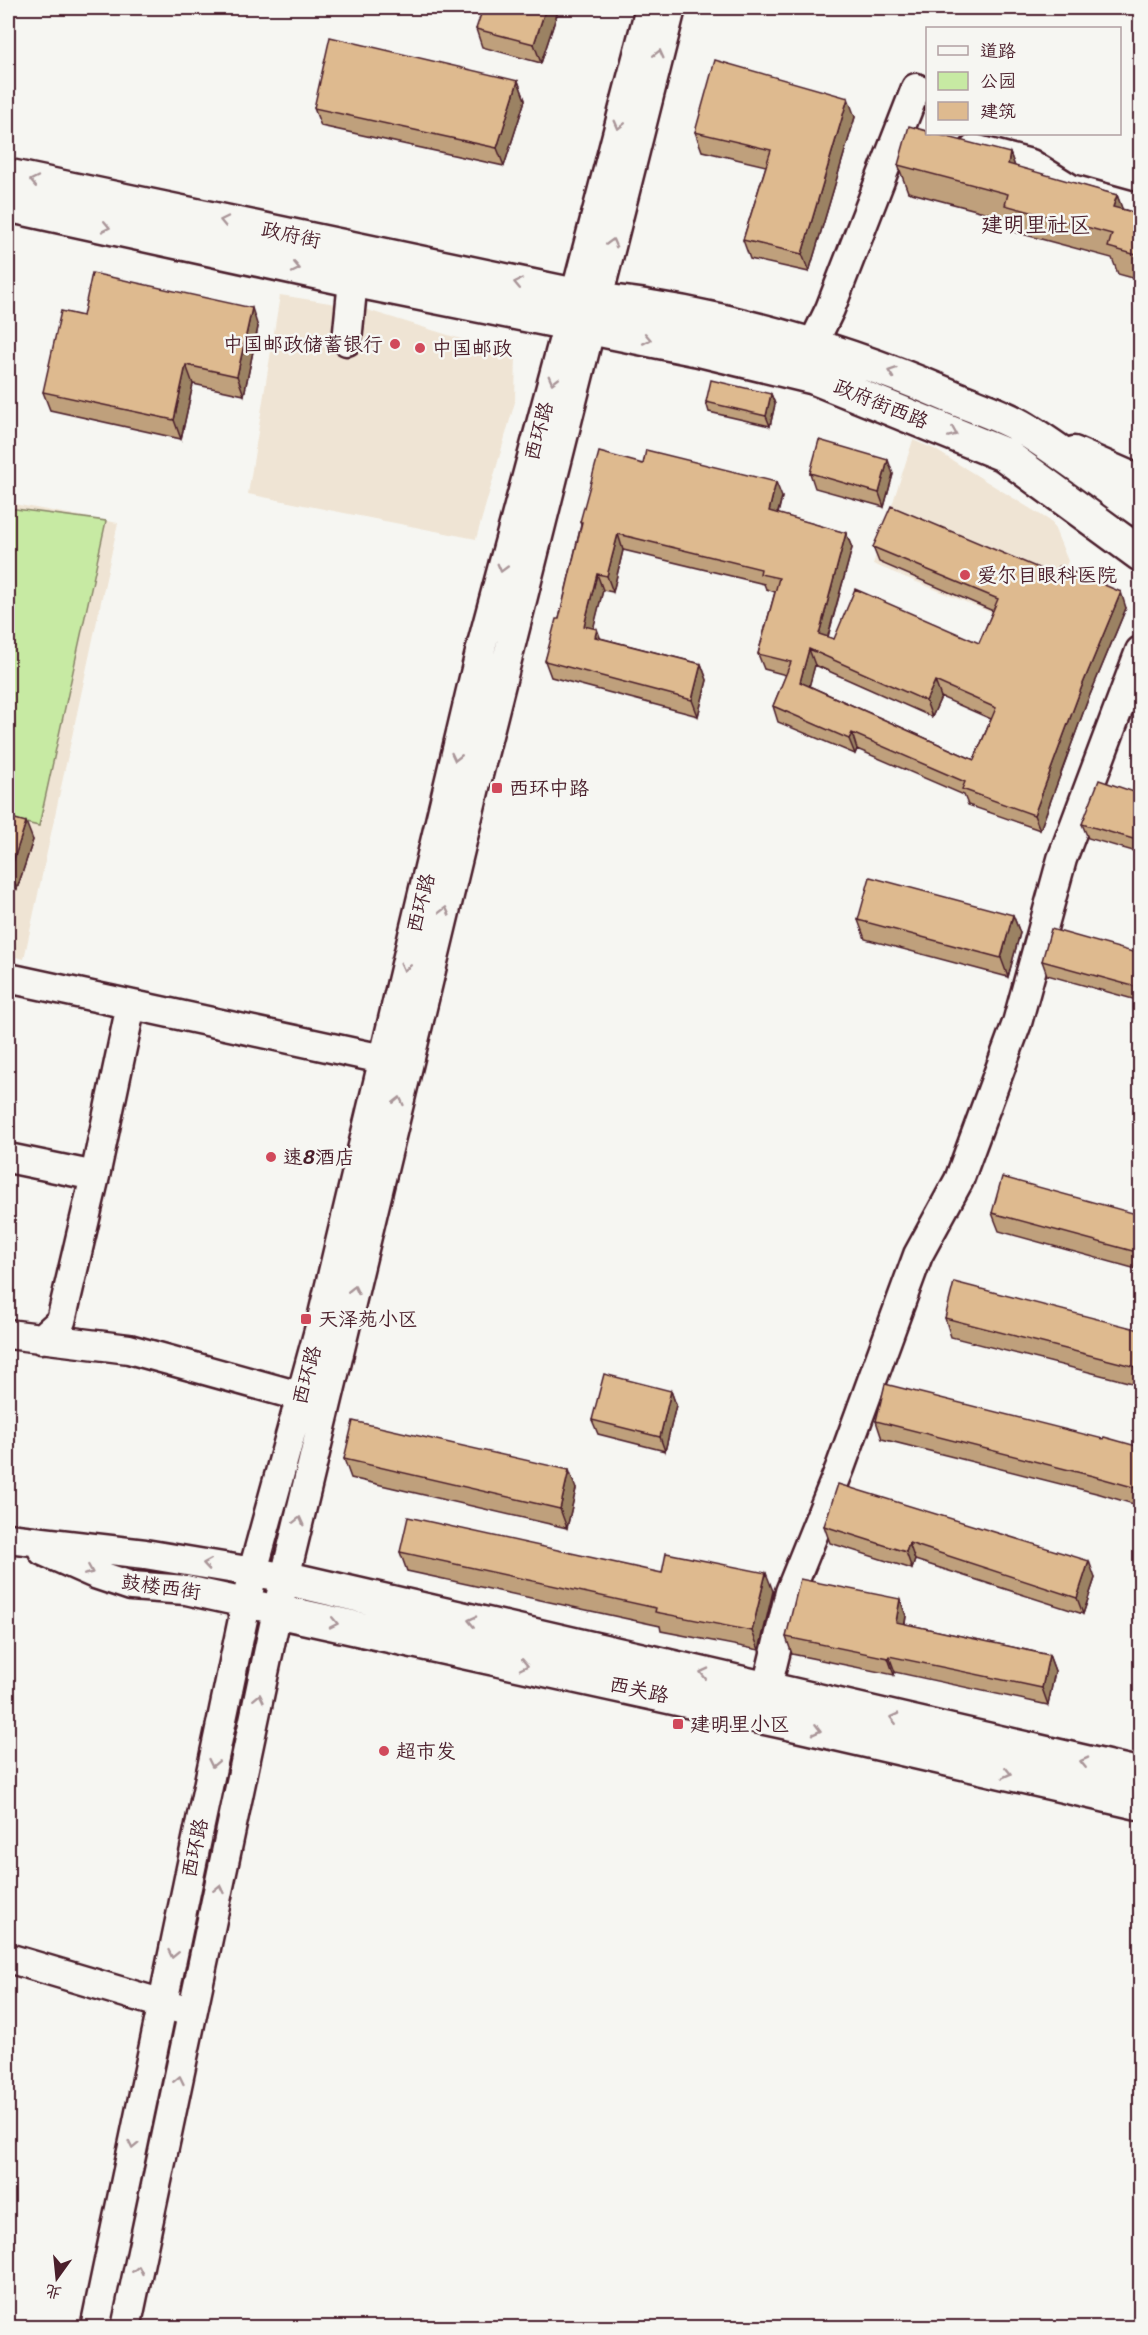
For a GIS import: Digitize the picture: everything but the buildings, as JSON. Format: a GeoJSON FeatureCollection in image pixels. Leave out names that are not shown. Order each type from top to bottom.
{"type":"FeatureCollection","features":[{"type":"Feature","properties":{"kind":"main road","name":"政府街"},"geometry":{"type":"LineString","coordinates":[[8,176],[583,312]]}},
{"type":"Feature","properties":{"kind":"main road","name":"政府街"},"geometry":{"type":"LineString","coordinates":[[8,205],[353,280],[583,312]]}},
{"type":"Feature","properties":{"kind":"main road","name":"政府街西路"},"geometry":{"type":"LineString","coordinates":[[583,312],[651,306],[813,344],[902,376],[1023,428],[1140,510]]}},
{"type":"Feature","properties":{"kind":"main road","name":"政府街西路"},"geometry":{"type":"LineString","coordinates":[[583,312],[697,349],[813,377],[1005,455],[1140,554]]}},
{"type":"Feature","properties":{"kind":"main road","name":"西关路"},"geometry":{"type":"LineString","coordinates":[[285,1578],[767,1687],[1140,1775]]}},
{"type":"Feature","properties":{"kind":"main road","name":"西关路"},"geometry":{"type":"LineString","coordinates":[[262,1607],[1140,1803]]}},
{"type":"Feature","properties":{"kind":"street","name":"西环路"},"geometry":{"type":"LineString","coordinates":[[126,2328],[193,2014],[262,1607],[253,1571],[395,1062],[583,312],[650,8]]}},
{"type":"Feature","properties":{"kind":"street","name":"西环路"},"geometry":{"type":"LineString","coordinates":[[583,312],[671,8]]}},
{"type":"Feature","properties":{"kind":"street"},"geometry":{"type":"LineString","coordinates":[[813,344],[910,132],[916,88]]}},
{"type":"Feature","properties":{"kind":"street"},"geometry":{"type":"LineString","coordinates":[[954,144],[1031,164],[1071,189],[1140,208]]}},
{"type":"Feature","properties":{"kind":"street"},"geometry":{"type":"LineString","coordinates":[[347,341],[353,280]]}},
{"type":"Feature","properties":{"kind":"street"},"geometry":{"type":"LineString","coordinates":[[1023,428],[1140,480]]}},
{"type":"Feature","properties":{"kind":"street"},"geometry":{"type":"LineString","coordinates":[[767,1687],[790,1592],[840,1468],[918,1255],[959,1180],[1017,1023],[1062,859],[1140,651]]}},
{"type":"Feature","properties":{"kind":"street"},"geometry":{"type":"LineString","coordinates":[[8,978],[395,1062]]}},
{"type":"Feature","properties":{"kind":"street"},"geometry":{"type":"LineString","coordinates":[[41,1339],[61,1321],[96,1176],[131,1005]]}},
{"type":"Feature","properties":{"kind":"street","name":"西环路"},"geometry":{"type":"LineString","coordinates":[[95,2328],[162,2004],[262,1607],[285,1578],[328,1404],[395,1062]]}},
{"type":"Feature","properties":{"kind":"street"},"geometry":{"type":"LineString","coordinates":[[8,1158],[96,1176]]}},
{"type":"Feature","properties":{"kind":"street"},"geometry":{"type":"LineString","coordinates":[[8,1334],[129,1349],[328,1404]]}},
{"type":"Feature","properties":{"kind":"street","name":"鼓楼西街"},"geometry":{"type":"LineString","coordinates":[[12,1539],[145,1554],[285,1578]]}},
{"type":"Feature","properties":{"kind":"street","name":"鼓楼西街"},"geometry":{"type":"LineString","coordinates":[[12,1539],[95,1574],[131,1586],[186,1590],[262,1607]]}},
{"type":"Feature","properties":{"kind":"street"},"geometry":{"type":"LineString","coordinates":[[8,1958],[193,2014]]}},
{"type":"Feature","properties":{"kind":"shaded area"},"geometry":{"type":"Polygon","coordinates":[[[280,295],[361,308],[503,352],[516,353],[515,402],[476,539],[248,494],[280,295]]]}},
{"type":"Feature","properties":{"kind":"shaded area"},"geometry":{"type":"Polygon","coordinates":[[[913,440],[934,449],[1052,522],[1068,561],[1036,631],[873,564],[913,440]]]}},
{"type":"Feature","properties":{"kind":"shaded area"},"geometry":{"type":"Polygon","coordinates":[[[8,503],[118,523],[24,959],[8,955],[8,503]]]}},
{"type":"Feature","properties":{"kind":"green space"},"geometry":{"type":"Polygon","coordinates":[[[8,508],[106,521],[39,826],[8,819],[8,508]]]}},
{"type":"Feature","properties":{"kind":"place","name":"中国邮政储蓄银行"},"geometry":{"type":"Point","coordinates":[395,344]}},
{"type":"Feature","properties":{"kind":"place","name":"中国邮政"},"geometry":{"type":"Point","coordinates":[420,348]}},
{"type":"Feature","properties":{"kind":"place","name":"爱尔目眼科医院"},"geometry":{"type":"Point","coordinates":[965,575]}},
{"type":"Feature","properties":{"kind":"place","name":"西环中路"},"geometry":{"type":"Point","coordinates":[497,788]}},
{"type":"Feature","properties":{"kind":"place","name":"速8酒店"},"geometry":{"type":"Point","coordinates":[271,1157]}},
{"type":"Feature","properties":{"kind":"place","name":"天泽苑小区"},"geometry":{"type":"Point","coordinates":[306,1319]}},
{"type":"Feature","properties":{"kind":"place","name":"建明里小区"},"geometry":{"type":"Point","coordinates":[678,1724]}},
{"type":"Feature","properties":{"kind":"place","name":"超市发"},"geometry":{"type":"Point","coordinates":[384,1751]}},
{"type":"Feature","properties":{"kind":"district","name":"建明里社区"},"geometry":{"type":"Point","coordinates":[1036,224]}}]}
